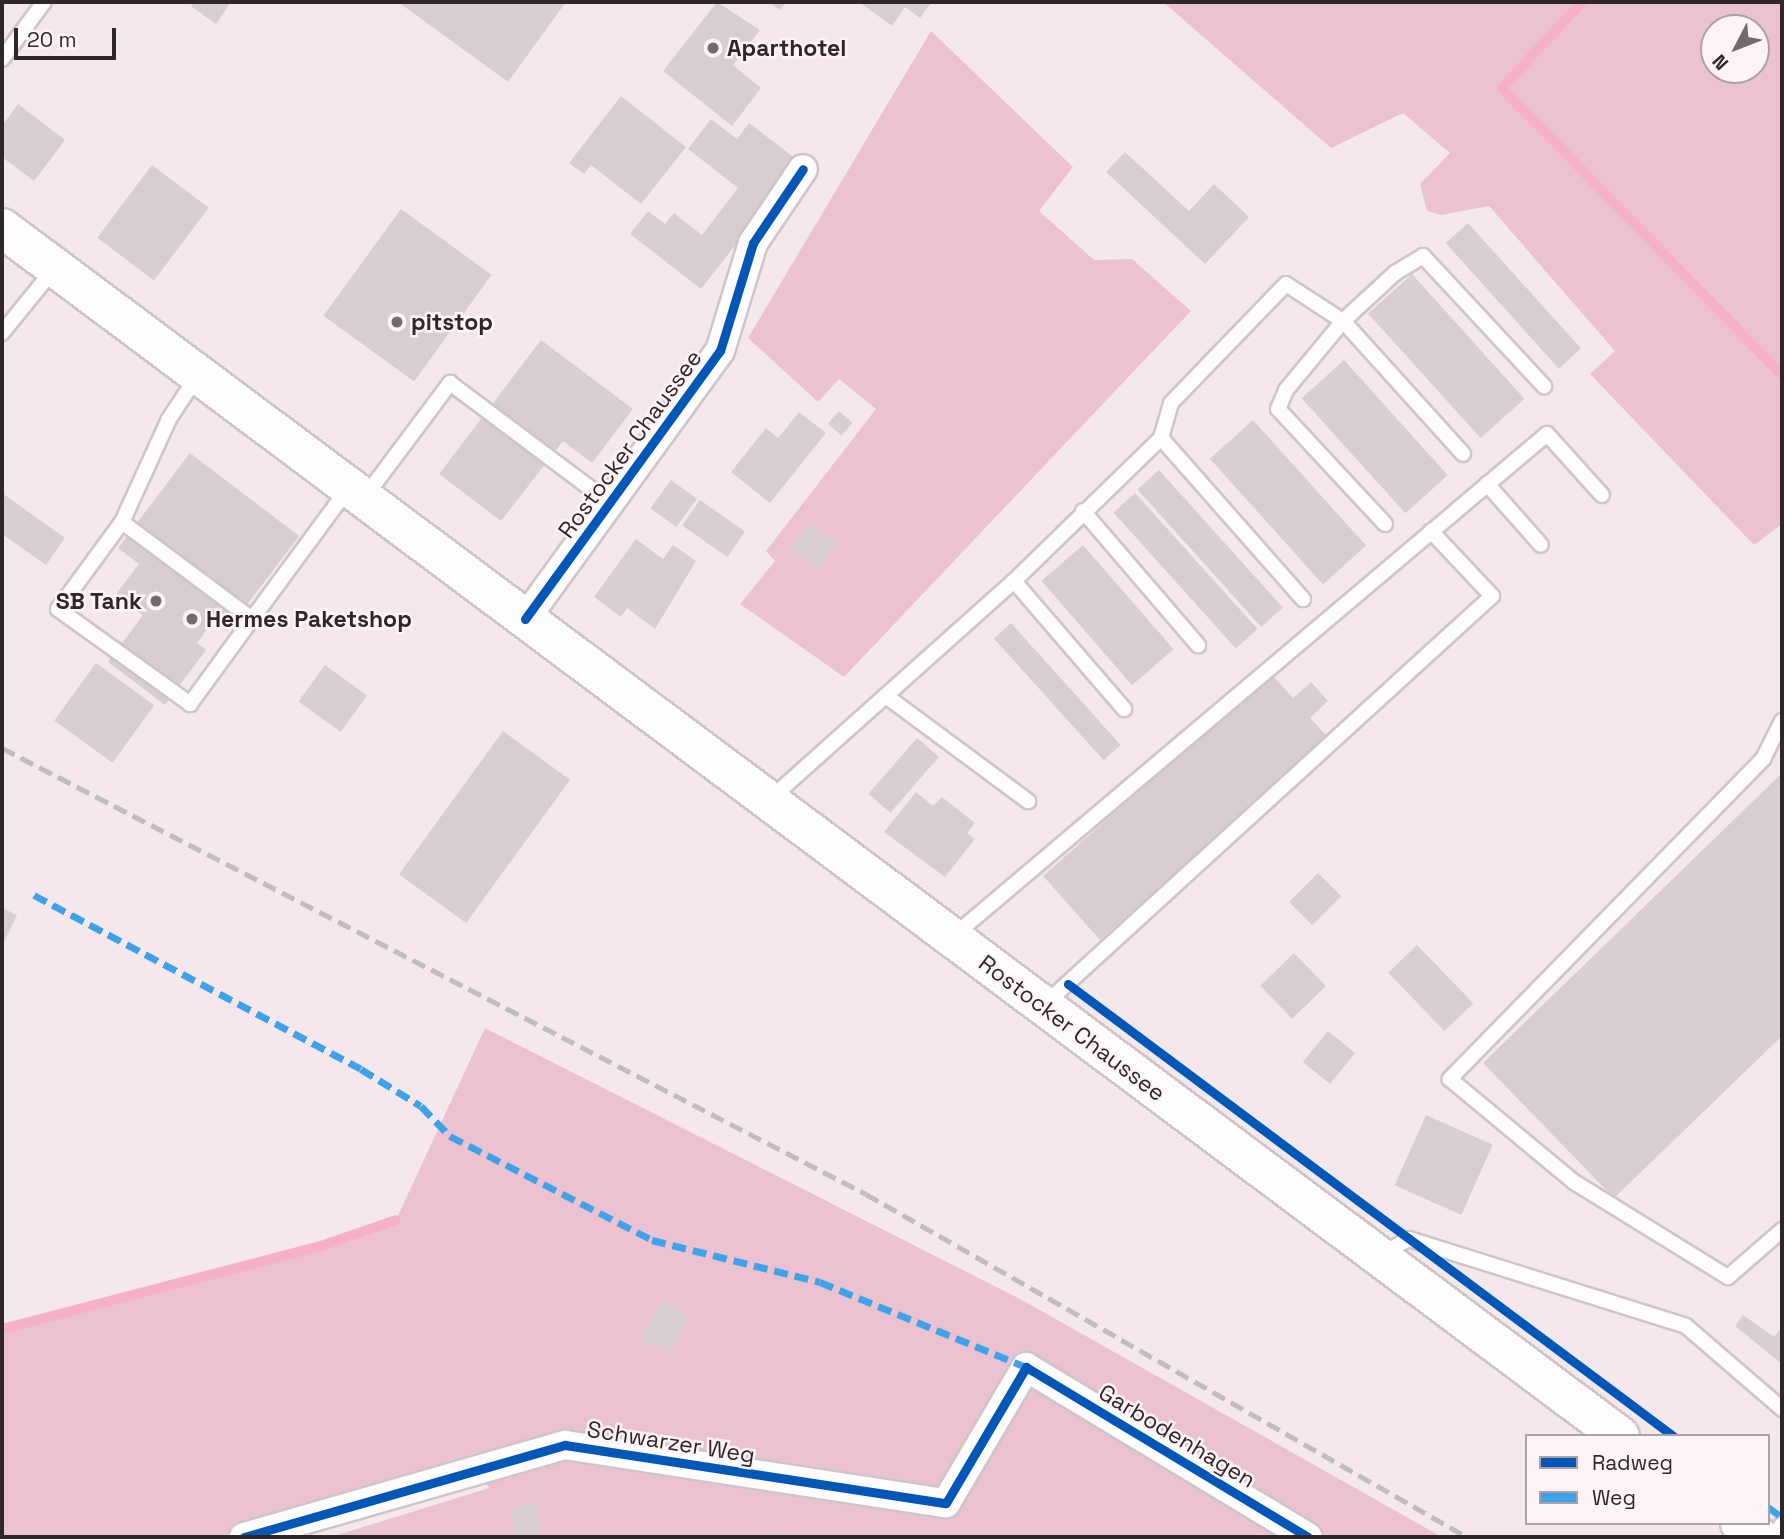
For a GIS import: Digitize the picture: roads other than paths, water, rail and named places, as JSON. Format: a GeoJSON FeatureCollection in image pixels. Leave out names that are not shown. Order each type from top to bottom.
{"type":"FeatureCollection","features":[{"type":"Feature","properties":{"kind":"main road","name":"Rostocker Chaussee"},"geometry":{"type":"LineString","coordinates":[[2,228],[1617,1434]]}},
{"type":"Feature","properties":{"kind":"main road"},"geometry":{"type":"LineString","coordinates":[[1743,1525],[1759,1537]]}},
{"type":"Feature","properties":{"kind":"street","name":"Rostocker Chaussee"},"geometry":{"type":"LineString","coordinates":[[525,619],[720,351],[753,243],[803,169]]}},
{"type":"Feature","properties":{"kind":"street","name":"Schwarzer Weg"},"geometry":{"type":"LineString","coordinates":[[244,1537],[565,1445],[946,1503],[1027,1367]]}},
{"type":"Feature","properties":{"kind":"street","name":"Garbodenhagen"},"geometry":{"type":"LineString","coordinates":[[1027,1367],[1308,1537]]}},
{"type":"Feature","properties":{"kind":"lane"},"geometry":{"type":"LineString","coordinates":[[2,60],[44,2]]}},
{"type":"Feature","properties":{"kind":"lane"},"geometry":{"type":"LineString","coordinates":[[1385,524],[1278,409],[1286,390],[1343,321],[1423,257],[1544,386]]}},
{"type":"Feature","properties":{"kind":"lane"},"geometry":{"type":"LineString","coordinates":[[2,333],[54,268]]}},
{"type":"Feature","properties":{"kind":"lane"},"geometry":{"type":"LineString","coordinates":[[768,801],[1014,581],[1161,438],[1171,403],[1286,284],[1343,321],[1463,454]]}},
{"type":"Feature","properties":{"kind":"lane"},"geometry":{"type":"LineString","coordinates":[[198,375],[169,419],[122,522],[58,609],[190,704],[252,619],[356,493]]}},
{"type":"Feature","properties":{"kind":"lane","name":"Rostocker Chaussee"},"geometry":{"type":"LineString","coordinates":[[356,493],[450,383],[611,504]]}},
{"type":"Feature","properties":{"kind":"lane"},"geometry":{"type":"LineString","coordinates":[[951,938],[1547,434],[1602,495]]}},
{"type":"Feature","properties":{"kind":"lane"},"geometry":{"type":"LineString","coordinates":[[1161,438],[1303,599]]}},
{"type":"Feature","properties":{"kind":"lane"},"geometry":{"type":"LineString","coordinates":[[1487,484],[1541,545]]}},
{"type":"Feature","properties":{"kind":"lane"},"geometry":{"type":"LineString","coordinates":[[1083,511],[1198,645]]}},
{"type":"Feature","properties":{"kind":"lane"},"geometry":{"type":"LineString","coordinates":[[122,522],[252,619]]}},
{"type":"Feature","properties":{"kind":"lane"},"geometry":{"type":"LineString","coordinates":[[1042,1007],[1492,596],[1431,531]]}},
{"type":"Feature","properties":{"kind":"lane"},"geometry":{"type":"LineString","coordinates":[[1014,581],[1124,709]]}},
{"type":"Feature","properties":{"kind":"lane"},"geometry":{"type":"LineString","coordinates":[[886,696],[1028,801]]}},
{"type":"Feature","properties":{"kind":"lane"},"geometry":{"type":"LineString","coordinates":[[1782,721],[1763,759],[1450,1079],[1574,1182],[1728,1277],[1782,1230]]}},
{"type":"Feature","properties":{"kind":"lane"},"geometry":{"type":"LineString","coordinates":[[1377,1256],[1409,1239],[1686,1326],[1782,1409]]}},
{"type":"Feature","properties":{"kind":"lane"},"geometry":{"type":"LineString","coordinates":[[1774,1537],[1782,1524]]}},
{"type":"Feature","properties":{"kind":"waterway"},"geometry":{"type":"LineString","coordinates":[[1582,2],[1502,88],[1782,375]]}},
{"type":"Feature","properties":{"kind":"waterway"},"geometry":{"type":"LineString","coordinates":[[2,1329],[321,1246],[396,1220]]}},
{"type":"Feature","properties":{"kind":"railway"},"geometry":{"type":"LineString","coordinates":[[2,748],[866,1194],[1467,1537]]}},
{"type":"Feature","properties":{"kind":"place","name":"Aparthotel"},"geometry":{"type":"Point","coordinates":[713,48]}},
{"type":"Feature","properties":{"kind":"place","name":"pitstop"},"geometry":{"type":"Point","coordinates":[397,322]}},
{"type":"Feature","properties":{"kind":"place","name":"SB Tank"},"geometry":{"type":"Point","coordinates":[156,601]}},
{"type":"Feature","properties":{"kind":"place","name":"Hermes Paketshop"},"geometry":{"type":"Point","coordinates":[192,619]}}]}
